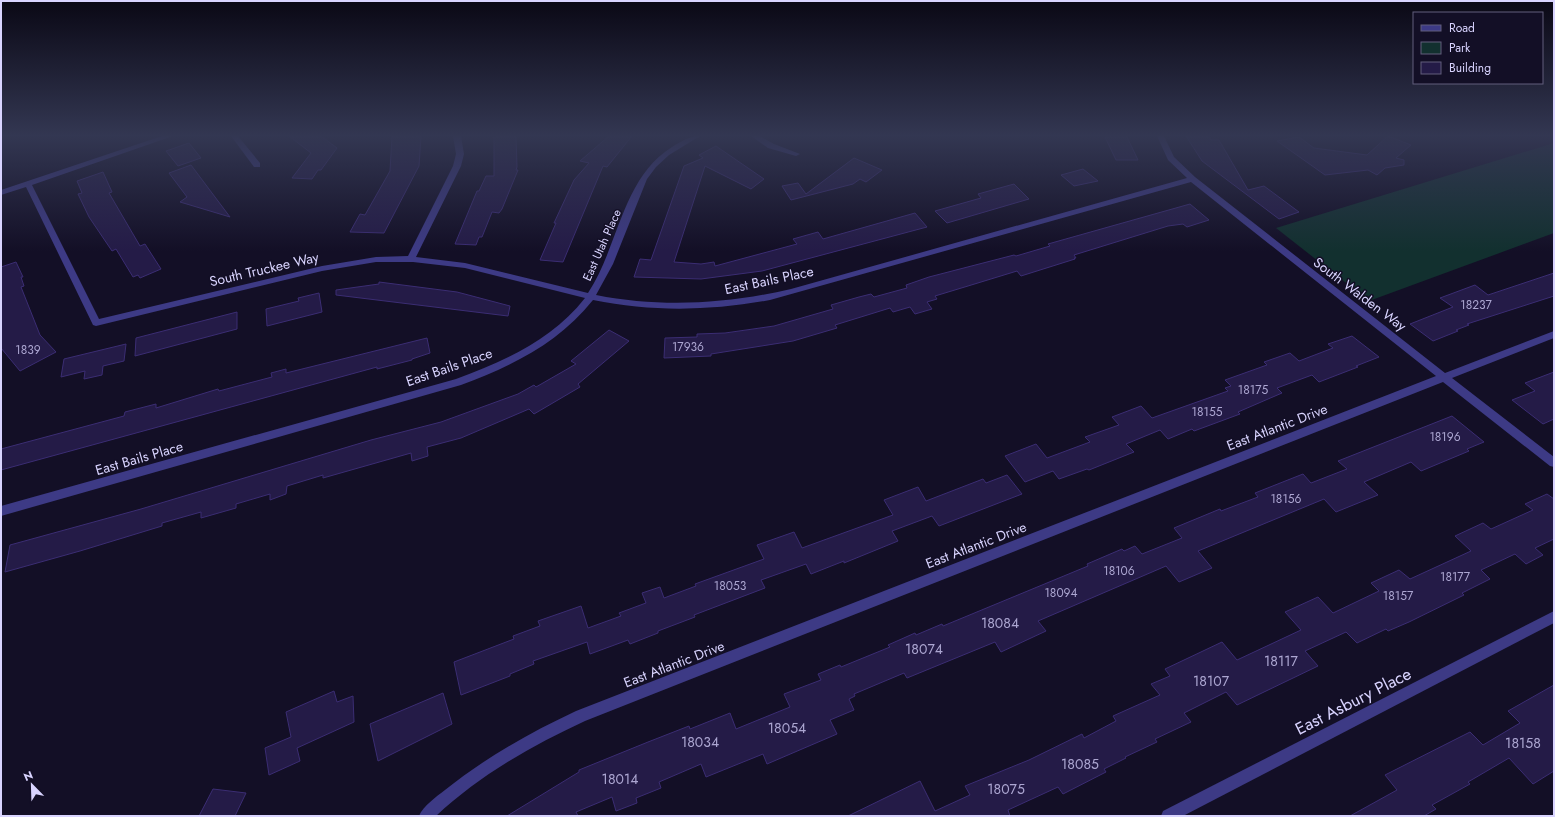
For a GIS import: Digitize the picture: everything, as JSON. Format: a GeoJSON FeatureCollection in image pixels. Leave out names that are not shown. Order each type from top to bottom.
{"type":"FeatureCollection","features":[{"type":"Feature","properties":{"kind":"street"},"geometry":{"type":"LineString","coordinates":[[1,193],[57,174]]}},
{"type":"Feature","properties":{"kind":"street"},"geometry":{"type":"LineString","coordinates":[[411,259],[453,174]]}},
{"type":"Feature","properties":{"kind":"street","name":"East Utah Place"},"geometry":{"type":"LineString","coordinates":[[591,296],[603,276],[642,180],[647,174]]}},
{"type":"Feature","properties":{"kind":"street","name":"South Walden Way"},"geometry":{"type":"LineString","coordinates":[[1187,174],[1302,267],[1554,463]]}},
{"type":"Feature","properties":{"kind":"street","name":"East Bails Place"},"geometry":{"type":"LineString","coordinates":[[1,511],[482,374],[533,348],[559,329],[591,296],[647,305],[676,307],[735,303],[764,298],[1192,179]]}},
{"type":"Feature","properties":{"kind":"street","name":"South Truckee Way"},"geometry":{"type":"LineString","coordinates":[[28,184],[96,323],[337,265],[378,260],[411,259],[466,266],[591,296]]}},
{"type":"Feature","properties":{"kind":"street","name":"East Atlantic Drive"},"geometry":{"type":"LineString","coordinates":[[426,816],[489,766],[544,733],[581,716],[1554,334]]}},
{"type":"Feature","properties":{"kind":"street","name":"East Asbury Place"},"geometry":{"type":"LineString","coordinates":[[1168,816],[1554,617]]}},
{"type":"Feature","properties":{"kind":"green space"},"geometry":{"type":"Polygon","coordinates":[[[1452,174],[1554,174],[1554,233],[1369,301],[1276,228],[1452,174]]]}},
{"type":"Feature","properties":{"kind":"building"},"geometry":{"type":"Polygon","coordinates":[[[97,174],[104,174],[112,192],[109,193],[140,246],[145,244],[161,269],[140,278],[138,275],[133,277],[116,249],[112,251],[89,217],[78,194],[82,193],[77,181],[97,174]]]}},
{"type":"Feature","properties":{"kind":"building"},"geometry":{"type":"Polygon","coordinates":[[[170,174],[198,174],[230,217],[180,202],[187,197],[170,174]]]}},
{"type":"Feature","properties":{"kind":"building"},"geometry":{"type":"Polygon","coordinates":[[[295,174],[315,174],[312,179],[292,178],[295,174]]]}},
{"type":"Feature","properties":{"kind":"building"},"geometry":{"type":"Polygon","coordinates":[[[388,174],[415,174],[384,233],[350,232],[360,214],[365,215],[388,174]]]}},
{"type":"Feature","properties":{"kind":"building"},"geometry":{"type":"Polygon","coordinates":[[[494,174],[516,174],[502,209],[499,213],[492,212],[482,237],[479,237],[476,245],[455,244],[477,191],[479,191],[486,176],[494,176],[494,174]]]}},
{"type":"Feature","properties":{"kind":"building"},"geometry":{"type":"Polygon","coordinates":[[[579,174],[600,174],[563,262],[540,260],[556,223],[554,223],[574,180],[579,174]]]}},
{"type":"Feature","properties":{"kind":"building"},"geometry":{"type":"Polygon","coordinates":[[[681,174],[702,174],[674,262],[701,264],[714,262],[715,266],[797,244],[793,239],[818,232],[823,239],[915,213],[927,227],[762,271],[701,279],[634,277],[640,259],[651,260],[681,174]]]}},
{"type":"Feature","properties":{"kind":"building"},"geometry":{"type":"Polygon","coordinates":[[[721,174],[757,174],[764,179],[751,189],[721,174]]]}},
{"type":"Feature","properties":{"kind":"building"},"geometry":{"type":"Polygon","coordinates":[[[832,174],[876,174],[866,182],[860,179],[853,184],[791,200],[782,186],[798,183],[806,194],[832,174]]]}},
{"type":"Feature","properties":{"kind":"building"},"geometry":{"type":"Polygon","coordinates":[[[1089,174],[1098,181],[1074,186],[1061,175],[1089,174]]]}},
{"type":"Feature","properties":{"kind":"building"},"geometry":{"type":"Polygon","coordinates":[[[1219,174],[1239,174],[1248,190],[1264,186],[1299,212],[1279,219],[1219,174]]]}},
{"type":"Feature","properties":{"kind":"building"},"geometry":{"type":"Polygon","coordinates":[[[1014,184],[1029,199],[947,223],[935,211],[981,198],[978,194],[1014,184]]]}},
{"type":"Feature","properties":{"kind":"building"},"geometry":{"type":"Polygon","coordinates":[[[1190,204],[1209,220],[1187,227],[1183,224],[1168,226],[1074,255],[1076,258],[1074,258],[1075,259],[1021,276],[1017,271],[935,296],[937,299],[927,302],[932,309],[915,314],[910,307],[893,312],[890,308],[835,325],[837,328],[793,341],[711,354],[711,356],[664,358],[665,338],[697,337],[697,334],[725,333],[774,326],[833,309],[831,305],[871,294],[874,297],[907,288],[906,285],[929,277],[1014,255],[1016,256],[1050,246],[1048,244],[1190,204]]]}},
{"type":"Feature","properties":{"kind":"building"},"geometry":{"type":"Polygon","coordinates":[[[16,262],[23,277],[21,277],[24,286],[21,287],[40,335],[56,352],[20,371],[1,348],[1,267],[16,262]]]}},
{"type":"Feature","properties":{"kind":"building"},"geometry":{"type":"Polygon","coordinates":[[[1554,273],[1554,296],[1467,324],[1469,325],[1433,341],[1410,324],[1453,307],[1440,298],[1475,285],[1488,295],[1554,273]]]}},
{"type":"Feature","properties":{"kind":"building"},"geometry":{"type":"Polygon","coordinates":[[[379,282],[457,292],[510,306],[508,316],[336,295],[336,290],[379,284],[379,282]]]}},
{"type":"Feature","properties":{"kind":"building"},"geometry":{"type":"Polygon","coordinates":[[[319,293],[322,312],[267,326],[266,309],[299,301],[298,298],[319,293]]]}},
{"type":"Feature","properties":{"kind":"building"},"geometry":{"type":"Polygon","coordinates":[[[237,312],[237,329],[135,356],[136,338],[237,312]]]}},
{"type":"Feature","properties":{"kind":"building"},"geometry":{"type":"Polygon","coordinates":[[[609,330],[629,341],[578,384],[580,387],[534,414],[529,409],[461,438],[427,447],[428,456],[412,461],[411,453],[323,478],[323,475],[287,486],[286,494],[270,500],[270,494],[236,504],[236,508],[201,518],[201,512],[162,523],[162,526],[5,572],[10,545],[141,509],[371,440],[441,422],[518,394],[534,385],[536,387],[576,364],[571,361],[609,330]]]}},
{"type":"Feature","properties":{"kind":"building"},"geometry":{"type":"Polygon","coordinates":[[[1352,336],[1379,357],[1319,382],[1312,375],[1277,388],[1282,393],[1238,412],[1240,414],[1194,431],[1192,429],[1168,439],[1160,430],[1126,444],[1134,452],[1089,470],[1087,469],[1059,479],[1053,471],[1025,482],[1005,456],[1036,444],[1047,458],[1090,442],[1085,437],[1119,425],[1112,417],[1141,406],[1152,418],[1228,391],[1225,388],[1231,386],[1225,380],[1267,365],[1264,362],[1290,353],[1299,361],[1333,348],[1328,344],[1352,336]]]}},
{"type":"Feature","properties":{"kind":"building"},"geometry":{"type":"Polygon","coordinates":[[[427,338],[430,353],[412,360],[377,369],[377,367],[1,470],[1,449],[124,416],[125,412],[156,404],[156,408],[218,389],[219,391],[272,377],[271,373],[286,369],[286,373],[427,338]]]}},
{"type":"Feature","properties":{"kind":"building"},"geometry":{"type":"Polygon","coordinates":[[[126,344],[124,361],[103,366],[102,375],[84,379],[85,371],[61,377],[64,359],[126,344]]]}},
{"type":"Feature","properties":{"kind":"building"},"geometry":{"type":"Polygon","coordinates":[[[1554,372],[1554,419],[1543,424],[1512,400],[1535,391],[1525,383],[1554,372]]]}},
{"type":"Feature","properties":{"kind":"building"},"geometry":{"type":"Polygon","coordinates":[[[1452,416],[1484,442],[1467,449],[1469,451],[1421,471],[1411,462],[1364,482],[1378,495],[1336,512],[1324,499],[1198,551],[1212,568],[1179,582],[1166,566],[1038,621],[1046,631],[1001,652],[995,642],[907,678],[904,673],[854,694],[855,696],[849,699],[854,710],[830,720],[837,734],[767,764],[763,754],[706,777],[701,764],[659,782],[661,788],[636,798],[637,803],[616,811],[612,797],[576,812],[578,816],[507,816],[579,772],[579,770],[689,726],[690,729],[730,713],[736,729],[790,707],[784,694],[821,680],[818,674],[840,665],[841,667],[890,647],[888,645],[915,633],[916,635],[942,624],[943,626],[1088,566],[1087,564],[1122,549],[1124,551],[1135,546],[1142,554],[1182,538],[1174,528],[1220,509],[1221,511],[1258,497],[1255,493],[1303,474],[1311,483],[1347,469],[1338,461],[1452,416]]]}},
{"type":"Feature","properties":{"kind":"building"},"geometry":{"type":"Polygon","coordinates":[[[1007,475],[1022,494],[939,526],[932,516],[892,531],[898,541],[844,563],[844,561],[811,574],[806,564],[761,580],[765,588],[694,615],[695,617],[658,631],[658,633],[630,644],[628,640],[590,654],[587,642],[533,661],[534,664],[510,674],[510,676],[461,695],[454,662],[514,639],[513,636],[540,626],[538,621],[581,606],[588,628],[621,616],[619,613],[646,603],[642,593],[660,587],[664,598],[696,586],[695,584],[764,559],[757,545],[794,532],[802,548],[893,515],[884,500],[918,487],[926,501],[983,479],[986,483],[1007,475]]]}},
{"type":"Feature","properties":{"kind":"building"},"geometry":{"type":"Polygon","coordinates":[[[1547,494],[1554,499],[1554,539],[1535,548],[1543,555],[1526,564],[1515,554],[1481,570],[1490,579],[1462,593],[1464,595],[1388,631],[1386,629],[1357,643],[1346,632],[1305,651],[1318,666],[1237,705],[1226,692],[1184,713],[1191,722],[1155,739],[1157,742],[1125,757],[1126,758],[1104,769],[1106,772],[1063,794],[1058,787],[1008,810],[1010,816],[848,816],[920,781],[935,811],[970,795],[965,786],[1029,760],[1082,734],[1084,738],[1116,721],[1113,716],[1160,695],[1151,684],[1170,676],[1165,669],[1222,642],[1237,660],[1301,630],[1285,612],[1318,597],[1333,613],[1379,591],[1371,583],[1399,570],[1410,579],[1471,551],[1455,536],[1483,523],[1491,529],[1533,510],[1525,504],[1547,494]]]}},
{"type":"Feature","properties":{"kind":"building"},"geometry":{"type":"Polygon","coordinates":[[[1554,685],[1554,771],[1533,784],[1509,758],[1468,782],[1470,784],[1432,805],[1436,809],[1424,816],[1350,816],[1397,790],[1385,775],[1470,732],[1483,745],[1520,723],[1508,711],[1554,685]]]}},
{"type":"Feature","properties":{"kind":"building"},"geometry":{"type":"Polygon","coordinates":[[[334,691],[337,702],[353,696],[354,722],[297,748],[300,761],[269,775],[265,748],[291,737],[286,712],[334,691]]]}},
{"type":"Feature","properties":{"kind":"building"},"geometry":{"type":"Polygon","coordinates":[[[443,693],[452,724],[378,761],[370,724],[443,693]]]}},
{"type":"Feature","properties":{"kind":"building"},"geometry":{"type":"Polygon","coordinates":[[[213,789],[246,793],[235,816],[199,816],[213,789]]]}}]}
